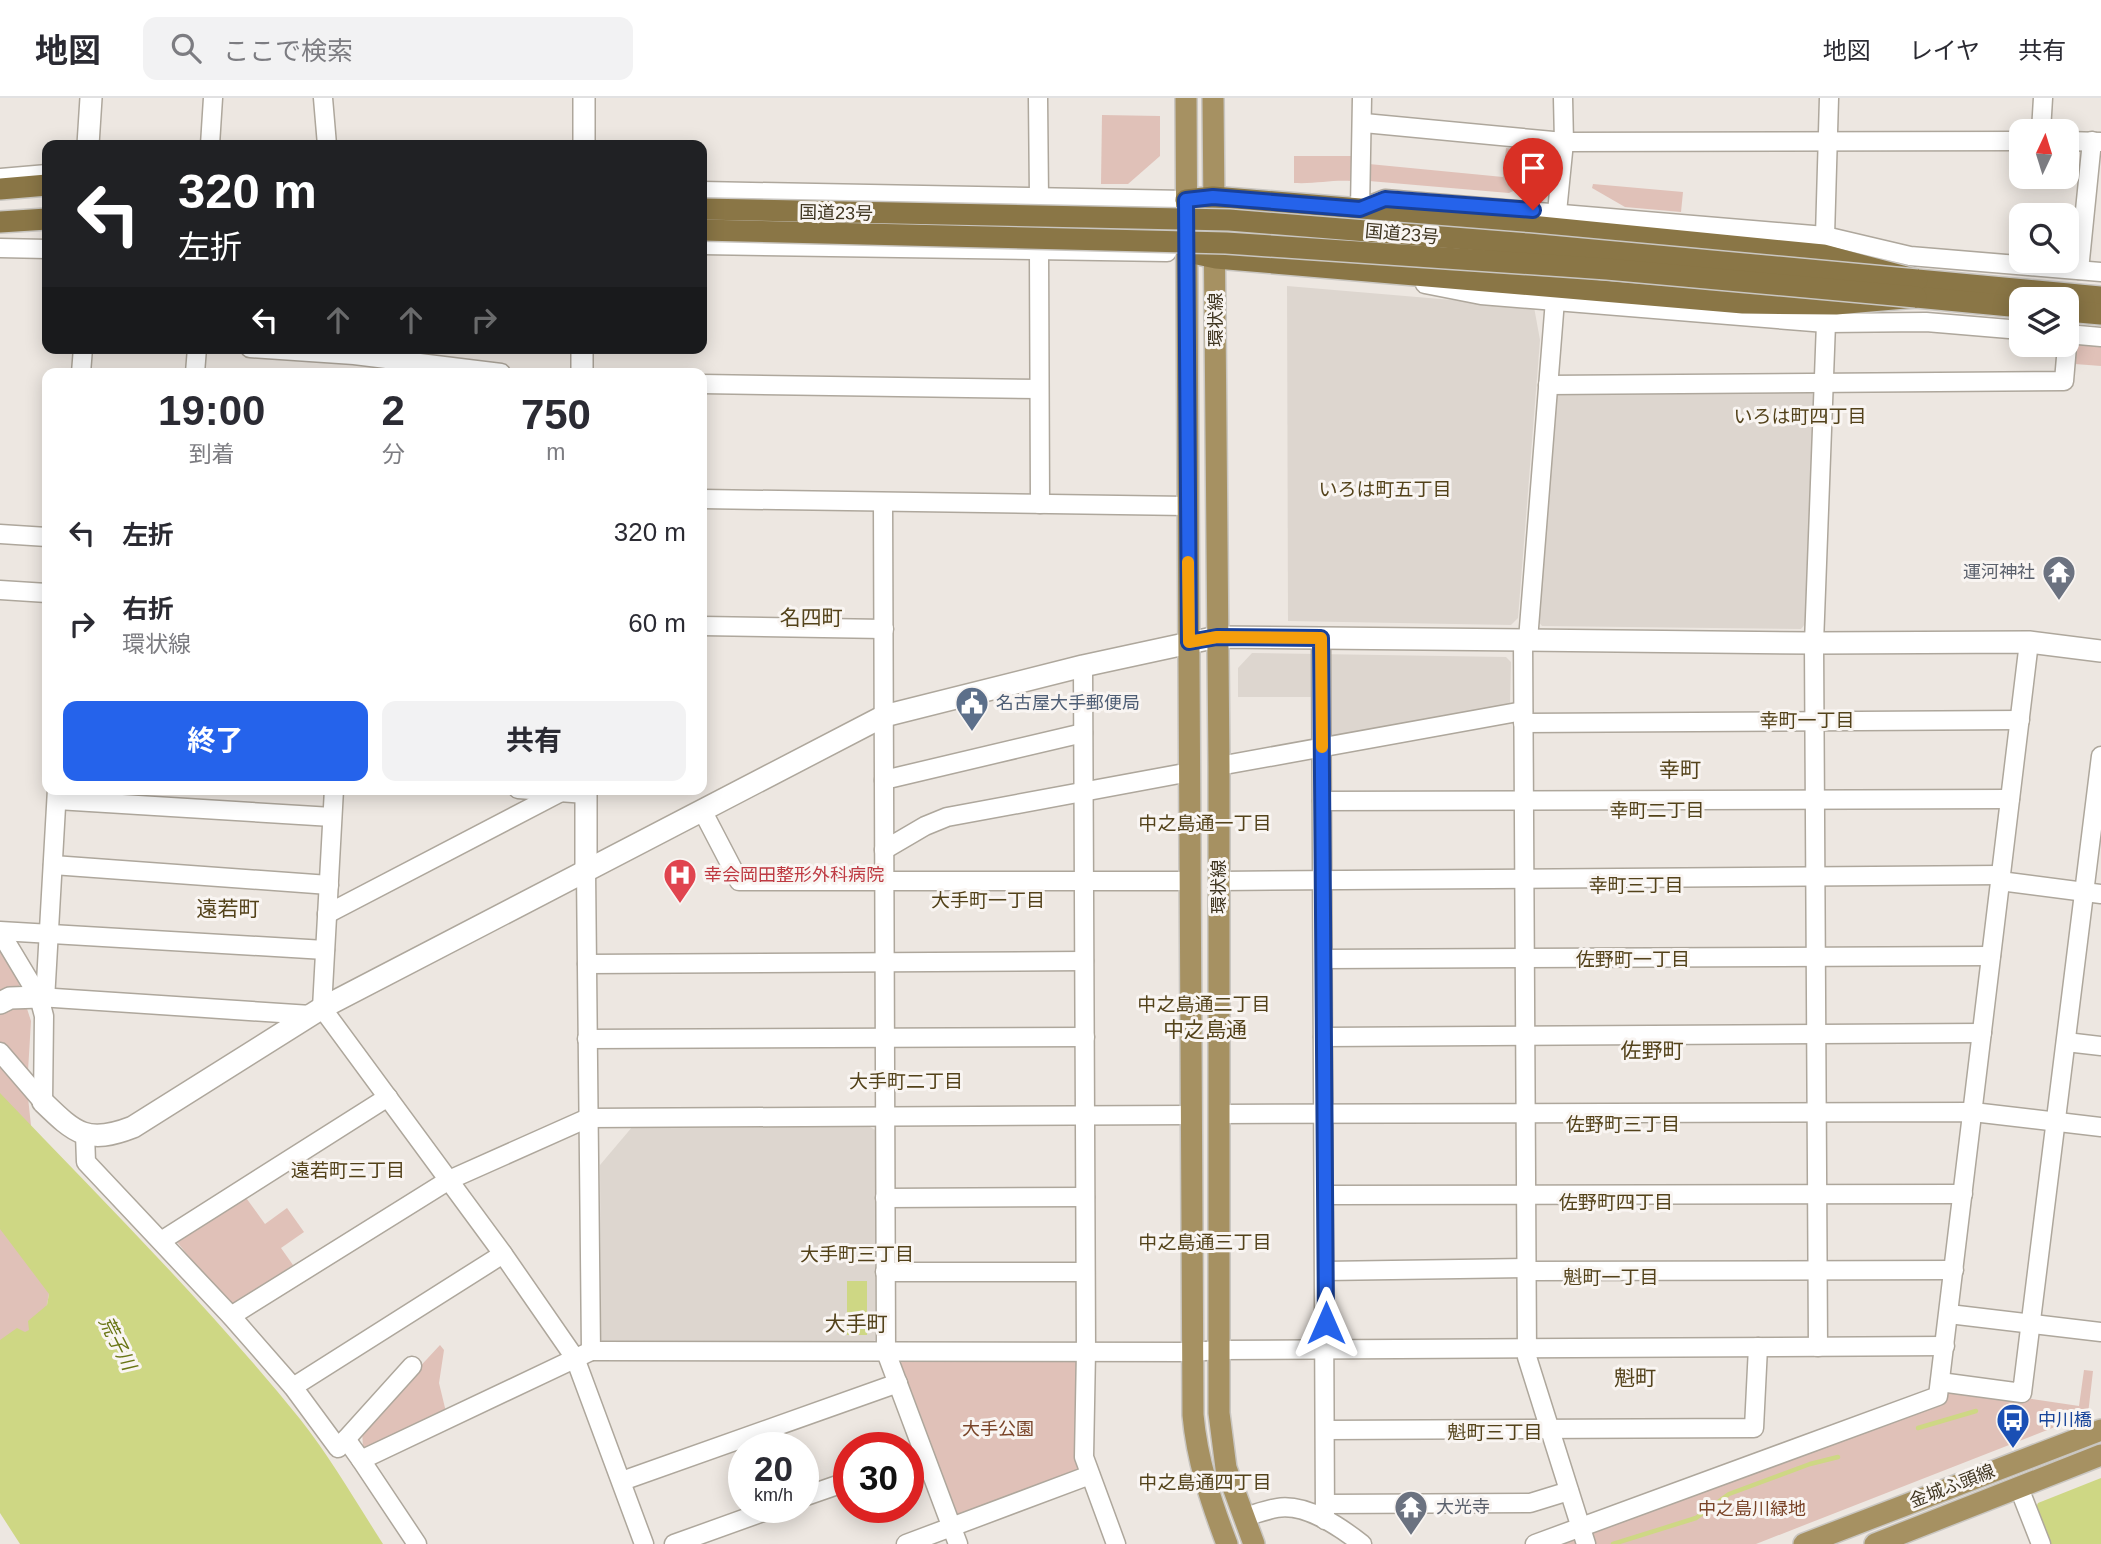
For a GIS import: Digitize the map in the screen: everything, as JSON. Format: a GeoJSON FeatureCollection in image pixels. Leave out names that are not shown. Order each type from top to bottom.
{"type":"FeatureCollection","features":[{"type":"Feature","properties":{"kind":"highway"},"geometry":{"type":"LineString","coordinates":[[0,189],[42,185]]}},
{"type":"Feature","properties":{"kind":"highway"},"geometry":{"type":"LineString","coordinates":[[0,199],[42,197]]}},
{"type":"Feature","properties":{"kind":"highway"},"geometry":{"type":"LineString","coordinates":[[1186,200],[1213,197],[1360,209],[1823,255],[1917,289]]}},
{"type":"Feature","properties":{"kind":"highway","name":"国道23号"},"geometry":{"type":"LineString","coordinates":[[707,209],[1229,220],[1528,244],[1917,289],[2009,305]]}},
{"type":"Feature","properties":{"kind":"highway"},"geometry":{"type":"LineString","coordinates":[[0,222],[42,219]]}},
{"type":"Feature","properties":{"kind":"highway"},"geometry":{"type":"LineString","coordinates":[[0,229],[42,230]]}},
{"type":"Feature","properties":{"kind":"highway","name":"国道23号"},"geometry":{"type":"LineString","coordinates":[[707,230],[1226,243],[1917,289],[2101,297]]}},
{"type":"Feature","properties":{"kind":"highway"},"geometry":{"type":"LineString","coordinates":[[1188,252],[1216,257],[1743,303],[1836,304],[1917,289]]}},
{"type":"Feature","properties":{"kind":"highway"},"geometry":{"type":"LineString","coordinates":[[2079,312],[2101,314]]}},
{"type":"Feature","properties":{"kind":"main road","name":"環状線"},"geometry":{"type":"LineString","coordinates":[[1186,98],[1192,1352],[1196,1444],[1227,1544]]}},
{"type":"Feature","properties":{"kind":"main road","name":"環状線"},"geometry":{"type":"LineString","coordinates":[[1213,98],[1219,765],[1219,1350],[1222,1442],[1226,1468],[1254,1544]]}},
{"type":"Feature","properties":{"kind":"main road","name":"金城ふ頭線"},"geometry":{"type":"LineString","coordinates":[[1804,1544],[2101,1430]]}},
{"type":"Feature","properties":{"kind":"main road","name":"金城ふ頭線"},"geometry":{"type":"LineString","coordinates":[[1875,1544],[1898,1540],[2101,1455]]}},
{"type":"Feature","properties":{"kind":"street"},"geometry":{"type":"LineString","coordinates":[[88,140],[90,98]]}},
{"type":"Feature","properties":{"kind":"street"},"geometry":{"type":"LineString","coordinates":[[210,140],[213,98]]}},
{"type":"Feature","properties":{"kind":"street"},"geometry":{"type":"LineString","coordinates":[[323,98],[327,140]]}},
{"type":"Feature","properties":{"kind":"street"},"geometry":{"type":"LineString","coordinates":[[584,98],[584,140]]}},
{"type":"Feature","properties":{"kind":"street"},"geometry":{"type":"LineString","coordinates":[[1038,98],[1038,198]]}},
{"type":"Feature","properties":{"kind":"street"},"geometry":{"type":"LineString","coordinates":[[1363,98],[1360,209],[1385,199],[1557,212],[1825,236],[1910,256],[2009,264]]}},
{"type":"Feature","properties":{"kind":"street"},"geometry":{"type":"LineString","coordinates":[[1557,212],[1564,142],[1563,98]]}},
{"type":"Feature","properties":{"kind":"street"},"geometry":{"type":"LineString","coordinates":[[1825,236],[1829,98]]}},
{"type":"Feature","properties":{"kind":"street"},"geometry":{"type":"LineString","coordinates":[[2042,119],[2043,98]]}},
{"type":"Feature","properties":{"kind":"street"},"geometry":{"type":"LineString","coordinates":[[1364,123],[1564,142],[2009,141]]}},
{"type":"Feature","properties":{"kind":"street"},"geometry":{"type":"LineString","coordinates":[[2079,263],[2096,142]]}},
{"type":"Feature","properties":{"kind":"street"},"geometry":{"type":"LineString","coordinates":[[0,178],[42,174]]}},
{"type":"Feature","properties":{"kind":"street"},"geometry":{"type":"LineString","coordinates":[[707,191],[1186,200]]}},
{"type":"Feature","properties":{"kind":"street"},"geometry":{"type":"LineString","coordinates":[[707,245],[1188,252]]}},
{"type":"Feature","properties":{"kind":"street"},"geometry":{"type":"LineString","coordinates":[[0,248],[42,249]]}},
{"type":"Feature","properties":{"kind":"street"},"geometry":{"type":"LineString","coordinates":[[1039,251],[1040,504]]}},
{"type":"Feature","properties":{"kind":"street"},"geometry":{"type":"LineString","coordinates":[[1362,270],[1481,295],[1826,323],[1926,322],[2009,329]]}},
{"type":"Feature","properties":{"kind":"street"},"geometry":{"type":"LineString","coordinates":[[2079,270],[2101,272]]}},
{"type":"Feature","properties":{"kind":"street"},"geometry":{"type":"LineString","coordinates":[[1555,300],[1525,639],[1523,717],[1527,1348],[1583,1536]]}},
{"type":"Feature","properties":{"kind":"street"},"geometry":{"type":"LineString","coordinates":[[1818,1347],[1814,643],[1826,323]]}},
{"type":"Feature","properties":{"kind":"street"},"geometry":{"type":"LineString","coordinates":[[2079,335],[2101,337]]}},
{"type":"Feature","properties":{"kind":"street"},"geometry":{"type":"LineString","coordinates":[[340,354],[460,368]]}},
{"type":"Feature","properties":{"kind":"street"},"geometry":{"type":"LineString","coordinates":[[1548,385],[2064,381],[2066,357]]}},
{"type":"Feature","properties":{"kind":"street"},"geometry":{"type":"LineString","coordinates":[[707,384],[1039,389]]}},
{"type":"Feature","properties":{"kind":"street"},"geometry":{"type":"LineString","coordinates":[[707,499],[1187,506]]}},
{"type":"Feature","properties":{"kind":"street"},"geometry":{"type":"LineString","coordinates":[[883,502],[886,1352],[898,1383],[910,1432]]}},
{"type":"Feature","properties":{"kind":"street"},"geometry":{"type":"LineString","coordinates":[[0,534],[42,537]]}},
{"type":"Feature","properties":{"kind":"street"},"geometry":{"type":"LineString","coordinates":[[0,590],[42,593]]}},
{"type":"Feature","properties":{"kind":"street"},"geometry":{"type":"LineString","coordinates":[[707,626],[884,629]]}},
{"type":"Feature","properties":{"kind":"street"},"geometry":{"type":"LineString","coordinates":[[0,1052],[43,1102],[70,1128],[85,1134],[116,1134],[133,1127],[316,1012],[884,716],[1189,642],[1217,637],[1814,643],[2029,642],[2101,651]]}},
{"type":"Feature","properties":{"kind":"street"},"geometry":{"type":"LineString","coordinates":[[1321,638],[1325,1512]]}},
{"type":"Feature","properties":{"kind":"street"},"geometry":{"type":"LineString","coordinates":[[1535,1544],[1583,1536],[1767,1459],[1938,1396],[2029,642]]}},
{"type":"Feature","properties":{"kind":"street"},"geometry":{"type":"LineString","coordinates":[[1083,666],[1086,1272],[1084,1457],[1113,1543]]}},
{"type":"Feature","properties":{"kind":"street"},"geometry":{"type":"LineString","coordinates":[[1219,765],[1523,717],[1814,721],[2020,720]]}},
{"type":"Feature","properties":{"kind":"street"},"geometry":{"type":"LineString","coordinates":[[884,780],[1083,733]]}},
{"type":"Feature","properties":{"kind":"street"},"geometry":{"type":"LineString","coordinates":[[1940,1382],[2022,1393],[2066,1042],[2093,893],[2101,756]]}},
{"type":"Feature","properties":{"kind":"street"},"geometry":{"type":"LineString","coordinates":[[884,850],[925,826],[947,817],[1190,772]]}},
{"type":"Feature","properties":{"kind":"street"},"geometry":{"type":"LineString","coordinates":[[43,1102],[42,999],[49,934],[57,795]]}},
{"type":"Feature","properties":{"kind":"street"},"geometry":{"type":"LineString","coordinates":[[69,795],[332,817]]}},
{"type":"Feature","properties":{"kind":"street"},"geometry":{"type":"LineString","coordinates":[[316,1012],[325,950],[334,795]]}},
{"type":"Feature","properties":{"kind":"street"},"geometry":{"type":"LineString","coordinates":[[327,914],[555,795]]}},
{"type":"Feature","properties":{"kind":"street"},"geometry":{"type":"LineString","coordinates":[[586,795],[588,1118],[583,1354],[622,1481],[645,1544]]}},
{"type":"Feature","properties":{"kind":"street"},"geometry":{"type":"LineString","coordinates":[[1322,801],[2010,799]]}},
{"type":"Feature","properties":{"kind":"street"},"geometry":{"type":"LineString","coordinates":[[702,810],[739,881],[1190,881]]}},
{"type":"Feature","properties":{"kind":"street"},"geometry":{"type":"LineString","coordinates":[[53,865],[329,885]]}},
{"type":"Feature","properties":{"kind":"street"},"geometry":{"type":"LineString","coordinates":[[1219,881],[1815,876],[2001,878],[2093,893]]}},
{"type":"Feature","properties":{"kind":"street"},"geometry":{"type":"LineString","coordinates":[[0,931],[325,950]]}},
{"type":"Feature","properties":{"kind":"street"},"geometry":{"type":"LineString","coordinates":[[0,931],[42,999]]}},
{"type":"Feature","properties":{"kind":"street"},"geometry":{"type":"LineString","coordinates":[[1323,959],[1991,956]]}},
{"type":"Feature","properties":{"kind":"street"},"geometry":{"type":"LineString","coordinates":[[587,964],[1084,961]]}},
{"type":"Feature","properties":{"kind":"street"},"geometry":{"type":"LineString","coordinates":[[0,1003],[9,998],[316,1012],[388,1097],[503,1254],[583,1354]]}},
{"type":"Feature","properties":{"kind":"street"},"geometry":{"type":"LineString","coordinates":[[1323,1037],[1982,1033]]}},
{"type":"Feature","properties":{"kind":"street"},"geometry":{"type":"LineString","coordinates":[[587,1039],[1085,1038]]}},
{"type":"Feature","properties":{"kind":"street"},"geometry":{"type":"LineString","coordinates":[[2066,1042],[2101,1046]]}},
{"type":"Feature","properties":{"kind":"street"},"geometry":{"type":"LineString","coordinates":[[161,1241],[388,1097]]}},
{"type":"Feature","properties":{"kind":"street"},"geometry":{"type":"LineString","coordinates":[[1219,1114],[1973,1112],[2101,1127]]}},
{"type":"Feature","properties":{"kind":"street"},"geometry":{"type":"LineString","coordinates":[[231,1316],[449,1180],[588,1118],[1191,1115]]}},
{"type":"Feature","properties":{"kind":"street"},"geometry":{"type":"LineString","coordinates":[[85,1134],[86,1161],[231,1316],[293,1387],[338,1448],[412,1366]]}},
{"type":"Feature","properties":{"kind":"street"},"geometry":{"type":"LineString","coordinates":[[1324,1195],[1963,1194]]}},
{"type":"Feature","properties":{"kind":"street"},"geometry":{"type":"LineString","coordinates":[[885,1198],[1085,1197]]}},
{"type":"Feature","properties":{"kind":"street"},"geometry":{"type":"LineString","coordinates":[[293,1387],[503,1254]]}},
{"type":"Feature","properties":{"kind":"street"},"geometry":{"type":"LineString","coordinates":[[1325,1271],[1954,1270]]}},
{"type":"Feature","properties":{"kind":"street"},"geometry":{"type":"LineString","coordinates":[[885,1272],[1086,1272]]}},
{"type":"Feature","properties":{"kind":"street"},"geometry":{"type":"LineString","coordinates":[[1949,1314],[2101,1332]]}},
{"type":"Feature","properties":{"kind":"street"},"geometry":{"type":"LineString","coordinates":[[361,1460],[583,1354],[1945,1346]]}},
{"type":"Feature","properties":{"kind":"street"},"geometry":{"type":"LineString","coordinates":[[1758,1347],[1754,1429],[1767,1459]]}},
{"type":"Feature","properties":{"kind":"street"},"geometry":{"type":"LineString","coordinates":[[622,1481],[898,1383]]}},
{"type":"Feature","properties":{"kind":"street"},"geometry":{"type":"LineString","coordinates":[[1326,1430],[1754,1429]]}},
{"type":"Feature","properties":{"kind":"street"},"geometry":{"type":"LineString","coordinates":[[346,1439],[417,1544]]}},
{"type":"Feature","properties":{"kind":"street"},"geometry":{"type":"LineString","coordinates":[[924,1472],[955,1536]]}},
{"type":"Feature","properties":{"kind":"street"},"geometry":{"type":"LineString","coordinates":[[906,1544],[955,1536],[1090,1475]]}},
{"type":"Feature","properties":{"kind":"street"},"geometry":{"type":"LineString","coordinates":[[2019,1488],[2041,1544]]}},
{"type":"Feature","properties":{"kind":"street"},"geometry":{"type":"LineString","coordinates":[[1244,1517],[1279,1507],[1325,1512],[1530,1503],[1570,1491]]}},
{"type":"Feature","properties":{"kind":"street"},"geometry":{"type":"LineString","coordinates":[[1325,1512],[1363,1544]]}},
{"type":"Feature","properties":{"kind":"street"},"geometry":{"type":"LineString","coordinates":[[1216,1515],[1217,1544]]}},
{"type":"Feature","properties":{"kind":"street"},"geometry":{"type":"LineString","coordinates":[[674,1544],[732,1523]]}},
{"type":"Feature","properties":{"kind":"shaded area"},"geometry":{"type":"Polygon","coordinates":[[[1287,286],[1534,307],[1540,340],[1518,618],[1511,625],[1288,621],[1287,286]]]}},
{"type":"Feature","properties":{"kind":"shaded area"},"geometry":{"type":"Polygon","coordinates":[[[1559,390],[1810,391],[1814,395],[1806,623],[1801,629],[1542,626],[1538,621],[1555,395],[1559,390]]]}},
{"type":"Feature","properties":{"kind":"shaded area"},"geometry":{"type":"Polygon","coordinates":[[[1252,653],[1506,657],[1511,662],[1510,704],[1328,739],[1328,697],[1238,697],[1238,668],[1252,653]]]}},
{"type":"Feature","properties":{"kind":"shaded area"},"geometry":{"type":"Polygon","coordinates":[[[867,1125],[875,1130],[875,1340],[871,1344],[606,1345],[601,1340],[600,1165],[633,1126],[867,1125]]]}},
{"type":"Feature","properties":{"kind":"green space"},"geometry":{"type":"Polygon","coordinates":[[[1102,115],[1160,116],[1160,156],[1128,184],[1101,184],[1102,115]]]}},
{"type":"Feature","properties":{"kind":"green space"},"geometry":{"type":"Polygon","coordinates":[[[1506,148],[1548,152],[1554,157],[1550,186],[1528,184],[1509,193],[1369,181],[1369,164],[1503,177],[1506,148]]]}},
{"type":"Feature","properties":{"kind":"green space"},"geometry":{"type":"Polygon","coordinates":[[[1294,156],[1352,156],[1351,181],[1294,183],[1294,156]]]}},
{"type":"Feature","properties":{"kind":"green space"},"geometry":{"type":"Polygon","coordinates":[[[1593,184],[1683,192],[1681,212],[1625,207],[1592,188],[1593,184]]]}},
{"type":"Feature","properties":{"kind":"green space"},"geometry":{"type":"Polygon","coordinates":[[[2079,343],[2101,345],[2101,366],[2075,364],[2076,357],[2079,357],[2079,343]]]}},
{"type":"Feature","properties":{"kind":"green space"},"geometry":{"type":"Polygon","coordinates":[[[0,950],[16,975],[31,1021],[27,1088],[49,1294],[47,1305],[0,1400],[0,950]]]}},
{"type":"Feature","properties":{"kind":"green space"},"geometry":{"type":"Polygon","coordinates":[[[244,1195],[265,1224],[287,1208],[304,1232],[281,1248],[293,1265],[231,1308],[177,1242],[244,1195]]]}},
{"type":"Feature","properties":{"kind":"green space"},"geometry":{"type":"Polygon","coordinates":[[[440,1345],[444,1350],[439,1383],[446,1412],[366,1450],[363,1449],[362,1429],[440,1345]]]}},
{"type":"Feature","properties":{"kind":"green space","name":"大手公園"},"geometry":{"type":"Polygon","coordinates":[[[903,1360],[1076,1360],[1080,1364],[1078,1472],[963,1516],[956,1514],[900,1364],[903,1360]]]}},
{"type":"Feature","properties":{"kind":"green space","name":"中之島川緑地"},"geometry":{"type":"Polygon","coordinates":[[[2084,1370],[2093,1371],[2088,1414],[1756,1544],[1552,1544],[1944,1403],[1946,1386],[2079,1406],[2084,1370]]]}},
{"type":"Feature","properties":{"kind":"water","name":"荒子川"},"geometry":{"type":"Polygon","coordinates":[[[0,1093],[153,1253],[265,1376],[322,1449],[383,1544],[20,1544],[0,1513],[0,1340],[17,1328],[25,1332],[29,1330],[28,1321],[47,1305],[49,1294],[0,1229],[0,1093]]]}},
{"type":"Feature","properties":{"kind":"water"},"geometry":{"type":"Polygon","coordinates":[[[847,1281],[867,1281],[867,1335],[847,1335],[847,1281]]]}},
{"type":"Feature","properties":{"kind":"water"},"geometry":{"type":"Polygon","coordinates":[[[2101,1478],[2101,1544],[2049,1544],[2035,1509],[2038,1503],[2101,1478]]]}},
{"type":"Feature","properties":{"kind":"waterway"},"geometry":{"type":"LineString","coordinates":[[1918,1428],[1976,1411]]}},
{"type":"Feature","properties":{"kind":"waterway"},"geometry":{"type":"LineString","coordinates":[[1613,1544],[1696,1518],[1729,1494],[1810,1464],[1838,1457]]}},
{"type":"Feature","properties":{"kind":"slow traffic"},"geometry":{"type":"LineString","coordinates":[[1188,562],[1189,642],[1217,637],[1321,638],[1322,747]]}},
{"type":"Feature","properties":{"kind":"place","name":"運河神社"},"geometry":{"type":"Point","coordinates":[2059,602]}},
{"type":"Feature","properties":{"kind":"place","name":"名古屋大手郵便局"},"geometry":{"type":"Point","coordinates":[972,733]}},
{"type":"Feature","properties":{"kind":"place","name":"幸会岡田整形外科病院"},"geometry":{"type":"Point","coordinates":[680,905]}},
{"type":"Feature","properties":{"kind":"place","name":"中川橋"},"geometry":{"type":"Point","coordinates":[2013,1450]}},
{"type":"Feature","properties":{"kind":"place","name":"大光寺"},"geometry":{"type":"Point","coordinates":[1411,1537]}},
{"type":"Feature","properties":{"kind":"district","name":"いろは町四丁目"},"geometry":{"type":"Point","coordinates":[1800,416]}},
{"type":"Feature","properties":{"kind":"district","name":"いろは町五丁目"},"geometry":{"type":"Point","coordinates":[1385,489]}},
{"type":"Feature","properties":{"kind":"district","name":"名四町"},"geometry":{"type":"Point","coordinates":[811,618]}},
{"type":"Feature","properties":{"kind":"district","name":"幸町一丁目"},"geometry":{"type":"Point","coordinates":[1807,720]}},
{"type":"Feature","properties":{"kind":"district","name":"幸町"},"geometry":{"type":"Point","coordinates":[1680,770]}},
{"type":"Feature","properties":{"kind":"district","name":"幸町二丁目"},"geometry":{"type":"Point","coordinates":[1657,810]}},
{"type":"Feature","properties":{"kind":"district","name":"中之島通一丁目"},"geometry":{"type":"Point","coordinates":[1205,823]}},
{"type":"Feature","properties":{"kind":"district","name":"幸町三丁目"},"geometry":{"type":"Point","coordinates":[1636,885]}},
{"type":"Feature","properties":{"kind":"district","name":"大手町一丁目"},"geometry":{"type":"Point","coordinates":[988,900]}},
{"type":"Feature","properties":{"kind":"district","name":"遠若町"},"geometry":{"type":"Point","coordinates":[228,909]}},
{"type":"Feature","properties":{"kind":"district","name":"佐野町一丁目"},"geometry":{"type":"Point","coordinates":[1633,959]}},
{"type":"Feature","properties":{"kind":"district","name":"中之島通二丁目"},"geometry":{"type":"Point","coordinates":[1204,1004]}},
{"type":"Feature","properties":{"kind":"district","name":"中之島通"},"geometry":{"type":"Point","coordinates":[1205,1030]}},
{"type":"Feature","properties":{"kind":"district","name":"佐野町"},"geometry":{"type":"Point","coordinates":[1652,1051]}},
{"type":"Feature","properties":{"kind":"district","name":"大手町二丁目"},"geometry":{"type":"Point","coordinates":[906,1081]}},
{"type":"Feature","properties":{"kind":"district","name":"佐野町三丁目"},"geometry":{"type":"Point","coordinates":[1623,1124]}},
{"type":"Feature","properties":{"kind":"district","name":"遠若町三丁目"},"geometry":{"type":"Point","coordinates":[348,1170]}},
{"type":"Feature","properties":{"kind":"district","name":"佐野町四丁目"},"geometry":{"type":"Point","coordinates":[1616,1202]}},
{"type":"Feature","properties":{"kind":"district","name":"中之島通三丁目"},"geometry":{"type":"Point","coordinates":[1205,1242]}},
{"type":"Feature","properties":{"kind":"district","name":"大手町三丁目"},"geometry":{"type":"Point","coordinates":[857,1254]}},
{"type":"Feature","properties":{"kind":"district","name":"魁町一丁目"},"geometry":{"type":"Point","coordinates":[1611,1277]}},
{"type":"Feature","properties":{"kind":"district","name":"大手町"},"geometry":{"type":"Point","coordinates":[856,1324]}},
{"type":"Feature","properties":{"kind":"district","name":"魁町"},"geometry":{"type":"Point","coordinates":[1635,1378]}},
{"type":"Feature","properties":{"kind":"district","name":"魁町三丁目"},"geometry":{"type":"Point","coordinates":[1495,1432]}},
{"type":"Feature","properties":{"kind":"district","name":"中之島通四丁目"},"geometry":{"type":"Point","coordinates":[1205,1482]}},
{"type":"Feature","properties":{"kind":"route"},"geometry":{"type":"LineString","coordinates":[[1326,1323],[1321,638],[1217,637],[1189,642],[1186,200],[1213,197],[1360,209],[1385,199],[1533,210]]}}]}
